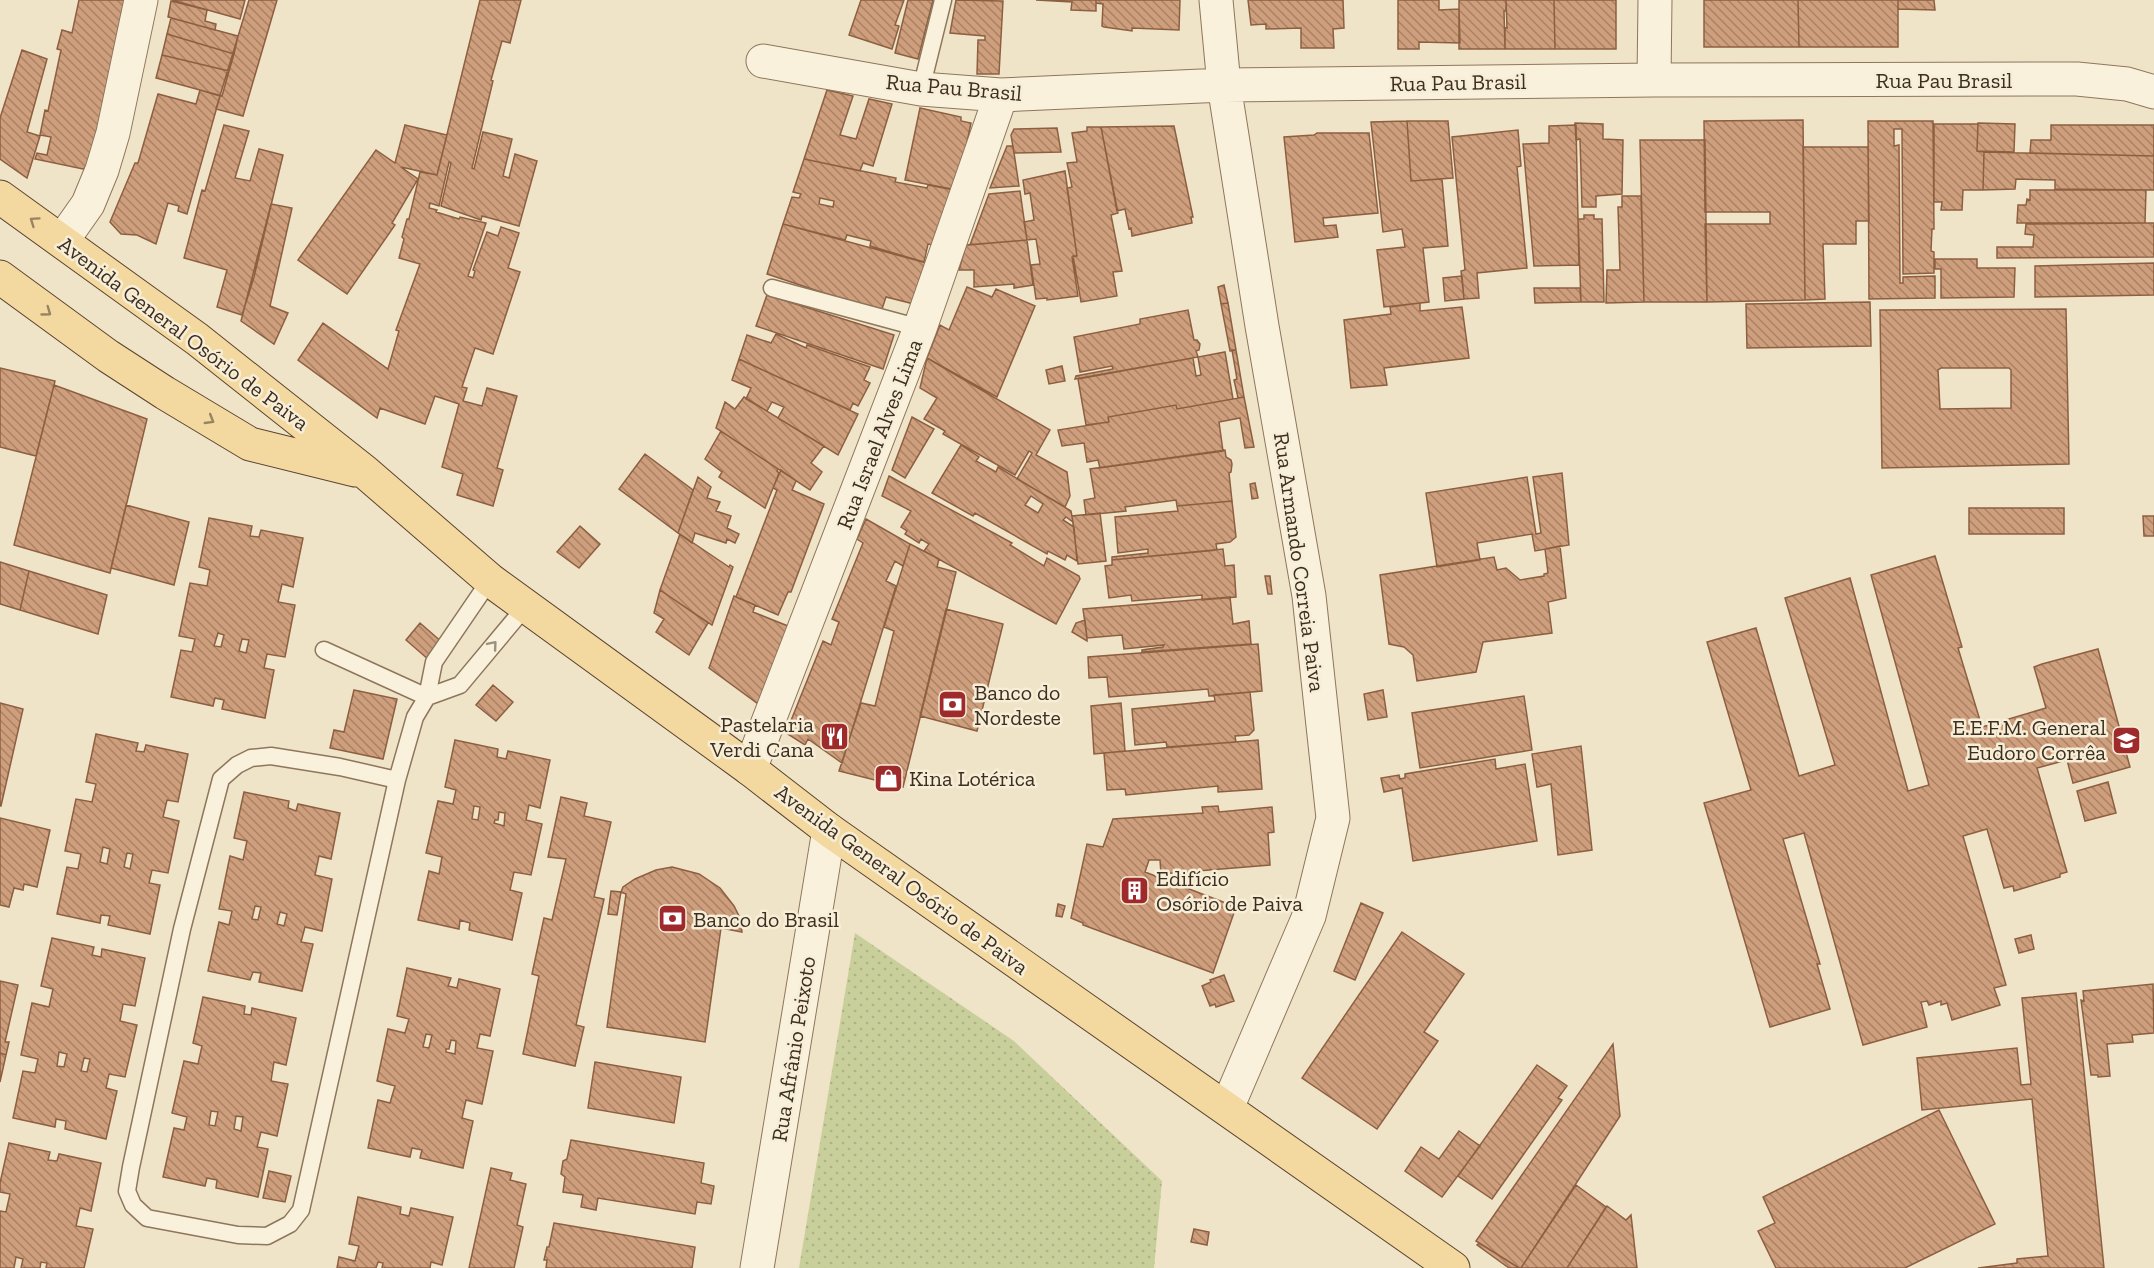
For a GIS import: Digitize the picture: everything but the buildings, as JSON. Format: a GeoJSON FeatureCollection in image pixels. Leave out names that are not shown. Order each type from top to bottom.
{"type":"FeatureCollection","features":[{"type":"Feature","properties":{"kind":"main road","name":"Avenida General Osório de Paiva"},"geometry":{"type":"LineString","coordinates":[[0,197],[197,339],[365,472],[490,580],[750,769],[829,830],[1227,1108],[1440,1264]]}},
{"type":"Feature","properties":{"kind":"main road","name":"Avenida General Osório de Paiva"},"geometry":{"type":"LineString","coordinates":[[0,277],[108,356],[250,444],[365,472]]}},
{"type":"Feature","properties":{"kind":"street"},"geometry":{"type":"LineString","coordinates":[[62,241],[88,204],[102,170],[113,133],[141,0]]}},
{"type":"Feature","properties":{"kind":"street","name":"Rua Armando Correia Paiva"},"geometry":{"type":"LineString","coordinates":[[1216,0],[1224,85],[1260,315],[1309,596],[1333,818],[1309,916],[1227,1108]]}},
{"type":"Feature","properties":{"kind":"street"},"geometry":{"type":"LineString","coordinates":[[1654,80],[1655,0]]}},
{"type":"Feature","properties":{"kind":"street","name":"Rua Pau Brasil"},"geometry":{"type":"LineString","coordinates":[[763,61],[921,89],[1001,95],[1224,85],[1654,80],[2077,79],[2127,84],[2154,92]]}},
{"type":"Feature","properties":{"kind":"street","name":"Rua Israel Alves Lima"},"geometry":{"type":"LineString","coordinates":[[750,769],[920,328],[1001,95]]}},
{"type":"Feature","properties":{"kind":"street","name":"Rua Afrânio Peixoto"},"geometry":{"type":"LineString","coordinates":[[756,1268],[829,830]]}},
{"type":"Feature","properties":{"kind":"lane"},"geometry":{"type":"LineString","coordinates":[[921,89],[943,0]]}},
{"type":"Feature","properties":{"kind":"lane"},"geometry":{"type":"LineString","coordinates":[[772,288],[920,328]]}},
{"type":"Feature","properties":{"kind":"lane"},"geometry":{"type":"LineString","coordinates":[[397,780],[340,767],[271,756],[251,758],[237,765],[221,779],[182,929],[131,1167],[127,1191],[133,1205],[147,1218],[238,1235],[267,1236],[290,1224],[301,1210],[397,780],[415,717],[427,697],[434,662],[490,580]]}},
{"type":"Feature","properties":{"kind":"lane"},"geometry":{"type":"LineString","coordinates":[[324,650],[427,697],[460,684],[526,606]]}},
{"type":"Feature","properties":{"kind":"green space"},"geometry":{"type":"Polygon","coordinates":[[[855,933],[1014,1041],[1162,1181],[1154,1268],[799,1268],[855,933]]]}},
{"type":"Feature","properties":{"kind":"place","name":"Banco do Nordeste"},"geometry":{"type":"Point","coordinates":[953,705]}},
{"type":"Feature","properties":{"kind":"place","name":"Pastelaria Verdi Cana"},"geometry":{"type":"Point","coordinates":[835,737]}},
{"type":"Feature","properties":{"kind":"place","name":"E.E.F.M. General Eudoro Corrêa"},"geometry":{"type":"Point","coordinates":[2127,740]}},
{"type":"Feature","properties":{"kind":"place","name":"Kina Lotérica"},"geometry":{"type":"Point","coordinates":[888,778]}},
{"type":"Feature","properties":{"kind":"place","name":"Edifício Osório de Paiva"},"geometry":{"type":"Point","coordinates":[1135,891]}},
{"type":"Feature","properties":{"kind":"place","name":"Banco do Brasil"},"geometry":{"type":"Point","coordinates":[672,919]}}]}
